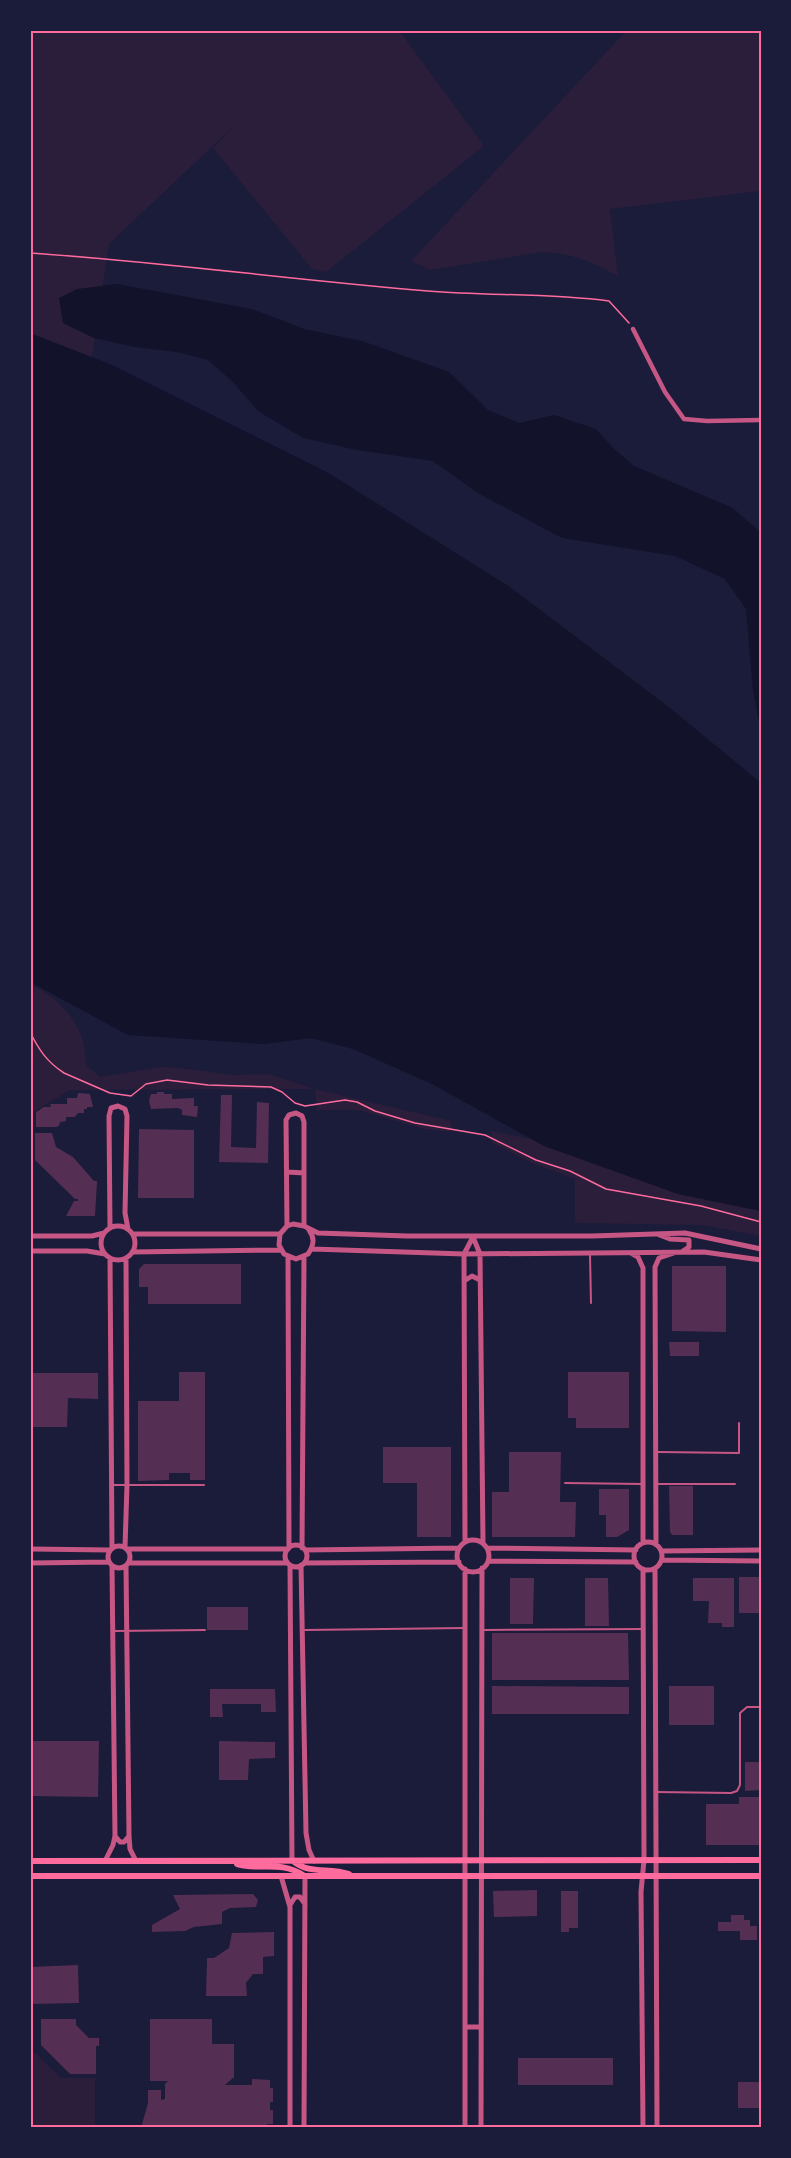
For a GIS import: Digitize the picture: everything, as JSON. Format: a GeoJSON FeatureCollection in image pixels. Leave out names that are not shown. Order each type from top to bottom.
{"type":"FeatureCollection","features":[{"type":"Feature","properties":{"kind":"main road"},"geometry":{"type":"LineString","coordinates":[[30,1861],[761,1860]]}},
{"type":"Feature","properties":{"kind":"main road"},"geometry":{"type":"LineString","coordinates":[[228,1861],[247,1866],[290,1867],[305,1876]]}},
{"type":"Feature","properties":{"kind":"main road"},"geometry":{"type":"LineString","coordinates":[[292,1861],[304,1869],[337,1870],[355,1876]]}},
{"type":"Feature","properties":{"kind":"main road"},"geometry":{"type":"LineString","coordinates":[[30,1876],[761,1876]]}},
{"type":"Feature","properties":{"kind":"street"},"geometry":{"type":"LineString","coordinates":[[633,329],[664,392],[684,419],[760,420]]}},
{"type":"Feature","properties":{"kind":"street"},"geometry":{"type":"LineString","coordinates":[[110,1228],[109,1116],[111,1108],[118,1106],[125,1109],[127,1116],[126,1213],[128,1229]]}},
{"type":"Feature","properties":{"kind":"street"},"geometry":{"type":"LineString","coordinates":[[287,1226],[286,1120],[289,1115],[296,1113],[302,1116],[304,1122],[306,1228],[313,1239],[312,1249],[303,1257],[296,1259],[288,1257],[279,1245],[280,1234],[287,1226],[293,1224],[306,1228],[318,1233],[472,1237],[691,1234],[761,1248]]}},
{"type":"Feature","properties":{"kind":"street"},"geometry":{"type":"LineString","coordinates":[[288,1172],[304,1173]]}},
{"type":"Feature","properties":{"kind":"street"},"geometry":{"type":"LineString","coordinates":[[30,1236],[92,1236],[119,1226],[128,1229],[133,1234],[135,1243],[132,1252],[126,1258],[115,1260],[87,1251],[30,1251]]}},
{"type":"Feature","properties":{"kind":"street"},"geometry":{"type":"LineString","coordinates":[[104,1233],[101,1244],[108,1256],[111,1549],[107,1556],[110,1564],[113,1631],[115,1836],[105,1861]]}},
{"type":"Feature","properties":{"kind":"street"},"geometry":{"type":"LineString","coordinates":[[656,1233],[670,1239],[689,1240],[689,1247],[660,1257],[655,1264],[656,1544],[661,1551],[662,1560],[655,1569],[657,2128]]}},
{"type":"Feature","properties":{"kind":"street"},"geometry":{"type":"LineString","coordinates":[[133,1234],[280,1234]]}},
{"type":"Feature","properties":{"kind":"street"},"geometry":{"type":"LineString","coordinates":[[465,1542],[464,1254],[472,1237]]}},
{"type":"Feature","properties":{"kind":"street"},"geometry":{"type":"LineString","coordinates":[[472,1237],[480,1254],[485,1546],[488,1562]]}},
{"type":"Feature","properties":{"kind":"street"},"geometry":{"type":"LineString","coordinates":[[312,1249],[464,1254],[724,1253],[761,1260]]}},
{"type":"Feature","properties":{"kind":"street"},"geometry":{"type":"LineString","coordinates":[[132,1252],[281,1250]]}},
{"type":"Feature","properties":{"kind":"street"},"geometry":{"type":"LineString","coordinates":[[623,1252],[636,1256],[642,1265],[643,1543],[636,1550],[636,1562],[643,1569],[655,1569]]}},
{"type":"Feature","properties":{"kind":"street"},"geometry":{"type":"LineString","coordinates":[[288,1257],[288,1548],[285,1554],[289,1564],[292,1861]]}},
{"type":"Feature","properties":{"kind":"street"},"geometry":{"type":"LineString","coordinates":[[303,1257],[303,1549],[306,1555],[303,1564],[302,1630],[306,1833],[308,1849],[314,1861]]}},
{"type":"Feature","properties":{"kind":"street"},"geometry":{"type":"LineString","coordinates":[[126,1258],[126,1548],[130,1556],[127,1564],[129,1836],[130,1849],[136,1861]]}},
{"type":"Feature","properties":{"kind":"street"},"geometry":{"type":"LineString","coordinates":[[464,1281],[472,1276],[480,1281]]}},
{"type":"Feature","properties":{"kind":"street"},"geometry":{"type":"LineString","coordinates":[[643,1346],[655,1347]]}},
{"type":"Feature","properties":{"kind":"street"},"geometry":{"type":"LineString","coordinates":[[643,1406],[655,1406]]}},
{"type":"Feature","properties":{"kind":"street"},"geometry":{"type":"LineString","coordinates":[[643,1452],[655,1452]]}},
{"type":"Feature","properties":{"kind":"street"},"geometry":{"type":"LineString","coordinates":[[643,1484],[655,1484]]}},
{"type":"Feature","properties":{"kind":"street"},"geometry":{"type":"LineString","coordinates":[[30,1549],[111,1549],[118,1545],[126,1548],[288,1548],[294,1545],[303,1549],[459,1548],[465,1542],[474,1540],[485,1546],[636,1550]]}},
{"type":"Feature","properties":{"kind":"street"},"geometry":{"type":"LineString","coordinates":[[643,1543],[656,1544]]}},
{"type":"Feature","properties":{"kind":"street"},"geometry":{"type":"LineString","coordinates":[[459,1548],[459,1562],[465,1569],[474,1571],[482,1568],[488,1562],[636,1562]]}},
{"type":"Feature","properties":{"kind":"street"},"geometry":{"type":"LineString","coordinates":[[661,1551],[761,1550]]}},
{"type":"Feature","properties":{"kind":"street"},"geometry":{"type":"LineString","coordinates":[[662,1560],[761,1561]]}},
{"type":"Feature","properties":{"kind":"street"},"geometry":{"type":"LineString","coordinates":[[30,1563],[110,1564],[119,1568],[127,1564],[289,1564],[296,1567],[303,1564],[459,1562]]}},
{"type":"Feature","properties":{"kind":"street"},"geometry":{"type":"LineString","coordinates":[[481,2128],[482,1568]]}},
{"type":"Feature","properties":{"kind":"street"},"geometry":{"type":"LineString","coordinates":[[465,1569],[467,1628],[465,2128]]}},
{"type":"Feature","properties":{"kind":"street"},"geometry":{"type":"LineString","coordinates":[[643,1569],[644,1860],[641,1892],[643,2128]]}},
{"type":"Feature","properties":{"kind":"street"},"geometry":{"type":"LineString","coordinates":[[292,1833],[300,1841],[306,1833]]}},
{"type":"Feature","properties":{"kind":"street"},"geometry":{"type":"LineString","coordinates":[[115,1836],[120,1842],[124,1842],[129,1836]]}},
{"type":"Feature","properties":{"kind":"street"},"geometry":{"type":"LineString","coordinates":[[281,1876],[290,1907],[290,2128]]}},
{"type":"Feature","properties":{"kind":"street"},"geometry":{"type":"LineString","coordinates":[[304,2128],[305,1876]]}},
{"type":"Feature","properties":{"kind":"street"},"geometry":{"type":"LineString","coordinates":[[290,1907],[295,1897],[300,1897],[306,1907]]}},
{"type":"Feature","properties":{"kind":"street"},"geometry":{"type":"LineString","coordinates":[[466,2027],[481,2027]]}},
{"type":"Feature","properties":{"kind":"lane"},"geometry":{"type":"LineString","coordinates":[[590,1252],[591,1304]]}},
{"type":"Feature","properties":{"kind":"lane"},"geometry":{"type":"LineString","coordinates":[[655,1452],[739,1453],[739,1423]]}},
{"type":"Feature","properties":{"kind":"lane"},"geometry":{"type":"LineString","coordinates":[[565,1483],[643,1484]]}},
{"type":"Feature","properties":{"kind":"lane"},"geometry":{"type":"LineString","coordinates":[[655,1484],[735,1484]]}},
{"type":"Feature","properties":{"kind":"lane"},"geometry":{"type":"LineString","coordinates":[[111,1485],[204,1485]]}},
{"type":"Feature","properties":{"kind":"lane"},"geometry":{"type":"LineString","coordinates":[[302,1630],[467,1628]]}},
{"type":"Feature","properties":{"kind":"lane"},"geometry":{"type":"LineString","coordinates":[[482,1630],[643,1629]]}},
{"type":"Feature","properties":{"kind":"lane"},"geometry":{"type":"LineString","coordinates":[[113,1631],[204,1630]]}},
{"type":"Feature","properties":{"kind":"lane"},"geometry":{"type":"LineString","coordinates":[[656,1792],[737,1791],[740,1785],[740,1713],[747,1707],[761,1707]]}},
{"type":"Feature","properties":{"kind":"path"},"geometry":{"type":"LineString","coordinates":[[30,253],[134,260],[430,291],[581,297],[609,301],[633,329]]}},
{"type":"Feature","properties":{"kind":"path"},"geometry":{"type":"LineString","coordinates":[[30,1032],[43,1057],[64,1074],[117,1095],[131,1096],[146,1084],[178,1080],[214,1086],[271,1087],[282,1092],[295,1103],[305,1106],[345,1100],[357,1102],[375,1111],[415,1123],[485,1135],[536,1160],[570,1171],[606,1189],[701,1206],[761,1222]]}},
{"type":"Feature","properties":{"kind":"shaded area"},"geometry":{"type":"Polygon","coordinates":[[[30,30],[406,30],[401,33],[484,146],[326,272],[312,269],[213,148],[236,124],[109,244],[92,357],[30,335],[30,30]]]}},
{"type":"Feature","properties":{"kind":"shaded area"},"geometry":{"type":"Polygon","coordinates":[[[627,30],[761,30],[761,191],[610,209],[618,276],[582,259],[542,252],[430,270],[411,261],[627,30]]]}},
{"type":"Feature","properties":{"kind":"shaded area"},"geometry":{"type":"Polygon","coordinates":[[[117,284],[252,309],[304,329],[362,341],[449,372],[488,410],[519,423],[554,415],[596,429],[634,466],[733,508],[761,533],[761,732],[753,690],[746,609],[725,579],[675,556],[562,538],[478,493],[433,461],[357,450],[303,438],[258,411],[233,382],[208,360],[177,352],[135,347],[94,338],[63,323],[59,298],[77,289],[117,284]]]}},
{"type":"Feature","properties":{"kind":"shaded area"},"geometry":{"type":"Polygon","coordinates":[[[30,333],[112,365],[327,472],[510,587],[670,708],[761,783],[761,1211],[678,1194],[544,1146],[434,1085],[353,1049],[311,1038],[264,1044],[128,1035],[30,982],[30,333]]]}},
{"type":"Feature","properties":{"kind":"shaded area"},"geometry":{"type":"Polygon","coordinates":[[[30,985],[46,993],[68,1013],[82,1038],[87,1066],[100,1077],[161,1067],[179,1068],[234,1075],[269,1074],[314,1089],[70,1090],[30,1114],[30,985]]]}},
{"type":"Feature","properties":{"kind":"shaded area"},"geometry":{"type":"Polygon","coordinates":[[[315,1089],[451,1121],[451,1132],[424,1129],[358,1110],[317,1110],[315,1089]]]}},
{"type":"Feature","properties":{"kind":"shaded area"},"geometry":{"type":"Polygon","coordinates":[[[491,1131],[531,1139],[678,1194],[761,1211],[761,1236],[703,1225],[575,1223],[575,1179],[532,1163],[492,1143],[491,1131]]]}},
{"type":"Feature","properties":{"kind":"shaded area"},"geometry":{"type":"Polygon","coordinates":[[[30,2051],[33,2051],[61,2078],[95,2078],[95,2128],[30,2128],[30,2051]]]}},
{"type":"Feature","properties":{"kind":"building"},"geometry":{"type":"Polygon","coordinates":[[[157,1092],[172,1094],[172,1099],[194,1098],[194,1106],[198,1106],[197,1117],[182,1115],[182,1110],[178,1108],[151,1109],[149,1101],[151,1094],[157,1094],[157,1092]]]}},
{"type":"Feature","properties":{"kind":"building"},"geometry":{"type":"Polygon","coordinates":[[[78,1093],[90,1094],[93,1107],[87,1107],[84,1113],[78,1113],[75,1117],[66,1117],[66,1121],[60,1122],[59,1126],[36,1127],[36,1112],[44,1107],[51,1107],[50,1104],[67,1104],[67,1098],[77,1098],[78,1093]]]}},
{"type":"Feature","properties":{"kind":"building"},"geometry":{"type":"Polygon","coordinates":[[[221,1095],[232,1095],[231,1147],[256,1148],[257,1102],[269,1103],[268,1163],[219,1162],[221,1095]]]}},
{"type":"Feature","properties":{"kind":"building"},"geometry":{"type":"Polygon","coordinates":[[[139,1129],[194,1130],[194,1198],[138,1198],[139,1129]]]}},
{"type":"Feature","properties":{"kind":"building"},"geometry":{"type":"Polygon","coordinates":[[[35,1133],[52,1133],[56,1147],[73,1157],[94,1181],[97,1181],[95,1216],[66,1216],[74,1201],[78,1199],[75,1199],[35,1160],[35,1133]]]}},
{"type":"Feature","properties":{"kind":"building"},"geometry":{"type":"Polygon","coordinates":[[[144,1264],[241,1264],[241,1304],[148,1304],[148,1287],[139,1287],[139,1269],[144,1264]]]}},
{"type":"Feature","properties":{"kind":"building"},"geometry":{"type":"Polygon","coordinates":[[[672,1266],[726,1266],[726,1332],[672,1331],[672,1266]]]}},
{"type":"Feature","properties":{"kind":"building"},"geometry":{"type":"Polygon","coordinates":[[[669,1342],[699,1342],[699,1356],[670,1356],[669,1342]]]}},
{"type":"Feature","properties":{"kind":"building"},"geometry":{"type":"Polygon","coordinates":[[[179,1372],[205,1372],[205,1480],[190,1480],[190,1473],[169,1473],[169,1480],[138,1481],[138,1401],[179,1401],[179,1372]]]}},
{"type":"Feature","properties":{"kind":"building"},"geometry":{"type":"Polygon","coordinates":[[[568,1372],[629,1372],[629,1428],[576,1428],[576,1418],[568,1418],[568,1372]]]}},
{"type":"Feature","properties":{"kind":"building"},"geometry":{"type":"Polygon","coordinates":[[[30,1373],[98,1373],[98,1399],[68,1398],[67,1427],[30,1427],[30,1373]]]}},
{"type":"Feature","properties":{"kind":"building"},"geometry":{"type":"Polygon","coordinates":[[[383,1447],[451,1447],[451,1537],[417,1537],[417,1483],[383,1483],[383,1447]]]}},
{"type":"Feature","properties":{"kind":"building"},"geometry":{"type":"Polygon","coordinates":[[[509,1452],[561,1452],[560,1502],[576,1502],[575,1537],[492,1537],[492,1492],[509,1492],[509,1452]]]}},
{"type":"Feature","properties":{"kind":"building"},"geometry":{"type":"Polygon","coordinates":[[[669,1486],[693,1486],[693,1535],[672,1535],[670,1532],[669,1486]]]}},
{"type":"Feature","properties":{"kind":"building"},"geometry":{"type":"Polygon","coordinates":[[[599,1489],[629,1489],[629,1530],[617,1537],[606,1537],[606,1515],[599,1515],[599,1489]]]}},
{"type":"Feature","properties":{"kind":"building"},"geometry":{"type":"Polygon","coordinates":[[[739,1577],[761,1577],[761,1613],[739,1613],[739,1577]]]}},
{"type":"Feature","properties":{"kind":"building"},"geometry":{"type":"Polygon","coordinates":[[[510,1578],[534,1578],[533,1624],[510,1624],[510,1578]]]}},
{"type":"Feature","properties":{"kind":"building"},"geometry":{"type":"Polygon","coordinates":[[[585,1578],[608,1578],[609,1626],[585,1626],[585,1578]]]}},
{"type":"Feature","properties":{"kind":"building"},"geometry":{"type":"Polygon","coordinates":[[[693,1578],[734,1578],[734,1627],[722,1627],[722,1623],[708,1623],[709,1601],[693,1601],[693,1578]]]}},
{"type":"Feature","properties":{"kind":"building"},"geometry":{"type":"Polygon","coordinates":[[[207,1607],[248,1607],[248,1630],[207,1630],[207,1607]]]}},
{"type":"Feature","properties":{"kind":"building"},"geometry":{"type":"Polygon","coordinates":[[[492,1633],[628,1633],[629,1680],[492,1680],[492,1633]]]}},
{"type":"Feature","properties":{"kind":"building"},"geometry":{"type":"Polygon","coordinates":[[[492,1686],[629,1687],[629,1714],[492,1714],[492,1686]]]}},
{"type":"Feature","properties":{"kind":"building"},"geometry":{"type":"Polygon","coordinates":[[[669,1686],[714,1686],[714,1725],[669,1725],[669,1686]]]}},
{"type":"Feature","properties":{"kind":"building"},"geometry":{"type":"Polygon","coordinates":[[[210,1689],[275,1689],[276,1712],[261,1712],[261,1704],[222,1704],[223,1717],[210,1717],[210,1689]]]}},
{"type":"Feature","properties":{"kind":"building"},"geometry":{"type":"Polygon","coordinates":[[[30,1741],[99,1741],[98,1797],[30,1796],[30,1741]]]}},
{"type":"Feature","properties":{"kind":"building"},"geometry":{"type":"Polygon","coordinates":[[[219,1741],[275,1742],[275,1758],[249,1759],[248,1780],[219,1780],[219,1741]]]}},
{"type":"Feature","properties":{"kind":"building"},"geometry":{"type":"Polygon","coordinates":[[[745,1762],[761,1762],[761,1790],[745,1791],[745,1762]]]}},
{"type":"Feature","properties":{"kind":"building"},"geometry":{"type":"Polygon","coordinates":[[[739,1797],[761,1797],[761,1845],[706,1845],[706,1804],[739,1804],[739,1797]]]}},
{"type":"Feature","properties":{"kind":"building"},"geometry":{"type":"Polygon","coordinates":[[[537,1890],[537,1916],[494,1917],[493,1891],[537,1890]]]}},
{"type":"Feature","properties":{"kind":"building"},"geometry":{"type":"Polygon","coordinates":[[[561,1891],[578,1891],[578,1928],[569,1928],[569,1932],[561,1932],[561,1891]]]}},
{"type":"Feature","properties":{"kind":"building"},"geometry":{"type":"Polygon","coordinates":[[[253,1894],[258,1900],[256,1907],[230,1908],[222,1912],[222,1924],[194,1927],[185,1931],[152,1932],[152,1925],[180,1909],[173,1895],[253,1894]]]}},
{"type":"Feature","properties":{"kind":"building"},"geometry":{"type":"Polygon","coordinates":[[[731,1915],[744,1915],[744,1920],[750,1920],[750,1926],[757,1926],[757,1940],[740,1940],[740,1931],[718,1931],[718,1922],[731,1922],[731,1915]]]}},
{"type":"Feature","properties":{"kind":"building"},"geometry":{"type":"Polygon","coordinates":[[[274,1932],[274,1956],[263,1957],[263,1974],[253,1974],[246,1983],[247,1996],[206,1996],[207,1958],[214,1958],[229,1948],[232,1933],[274,1932]]]}},
{"type":"Feature","properties":{"kind":"building"},"geometry":{"type":"Polygon","coordinates":[[[78,1965],[79,2003],[30,2004],[30,1967],[78,1965]]]}},
{"type":"Feature","properties":{"kind":"building"},"geometry":{"type":"Polygon","coordinates":[[[41,2019],[76,2019],[76,2025],[89,2038],[99,2038],[99,2046],[96,2046],[96,2074],[70,2074],[41,2045],[41,2019]]]}},
{"type":"Feature","properties":{"kind":"building"},"geometry":{"type":"Polygon","coordinates":[[[150,2019],[212,2019],[212,2044],[234,2044],[234,2077],[225,2085],[252,2085],[252,2079],[270,2080],[270,2088],[273,2088],[273,2102],[270,2102],[270,2110],[273,2110],[273,2124],[267,2124],[267,2128],[141,2128],[148,2103],[148,2090],[161,2090],[161,2100],[165,2099],[165,2084],[168,2081],[150,2081],[150,2019]]]}},
{"type":"Feature","properties":{"kind":"building"},"geometry":{"type":"Polygon","coordinates":[[[518,2058],[613,2058],[613,2085],[518,2085],[518,2058]]]}},
{"type":"Feature","properties":{"kind":"building"},"geometry":{"type":"Polygon","coordinates":[[[738,2082],[761,2082],[761,2108],[738,2108],[738,2082]]]}}]}
